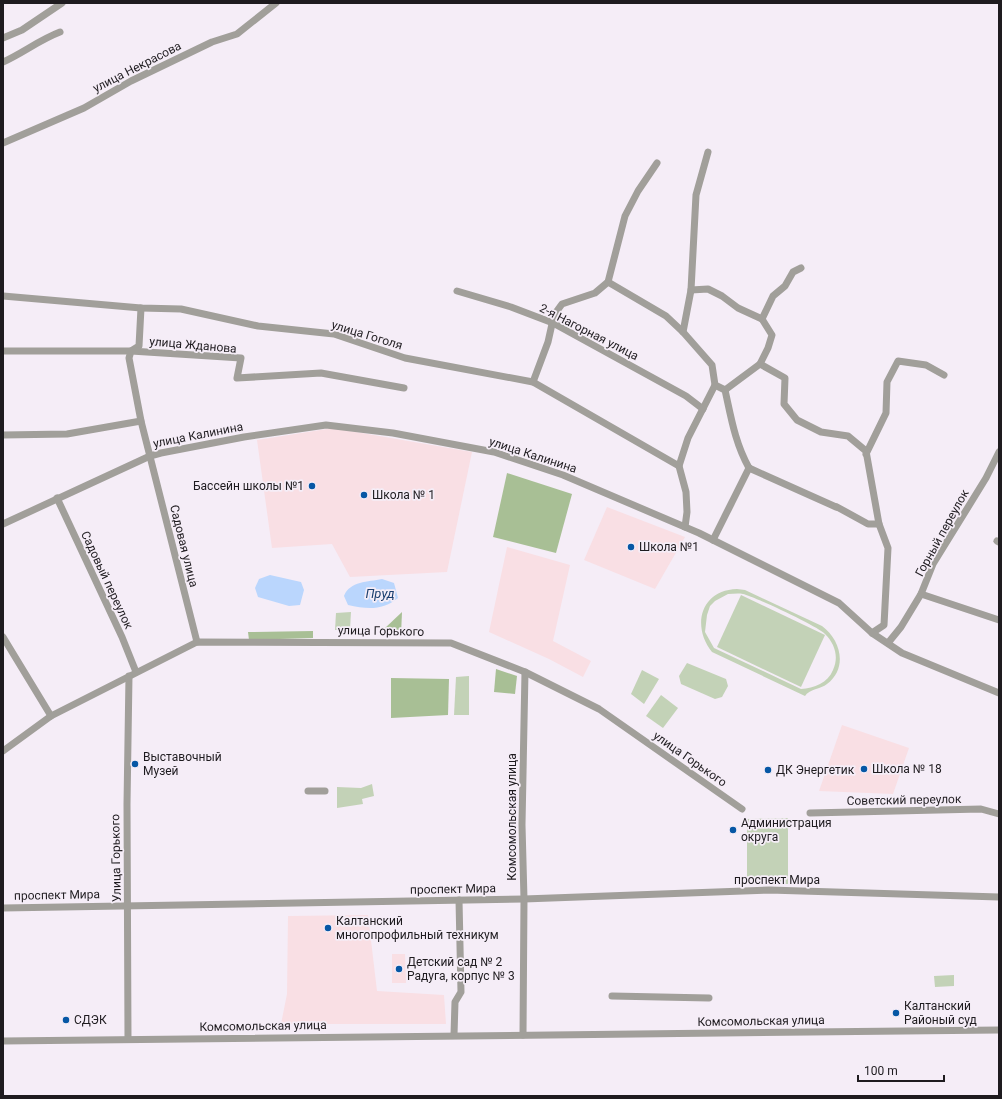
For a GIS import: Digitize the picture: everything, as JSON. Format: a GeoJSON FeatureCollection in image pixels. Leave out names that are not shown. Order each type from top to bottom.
{"type":"FeatureCollection","features":[{"type":"Feature","properties":{"kind":"street"},"geometry":{"type":"LineString","coordinates":[[3,38],[22,30],[62,3]]}},
{"type":"Feature","properties":{"kind":"street","name":"улица Некрасова"},"geometry":{"type":"LineString","coordinates":[[3,143],[84,108],[131,81],[212,42],[237,34],[276,3]]}},
{"type":"Feature","properties":{"kind":"street"},"geometry":{"type":"LineString","coordinates":[[3,62],[39,41],[60,32]]}},
{"type":"Feature","properties":{"kind":"street"},"geometry":{"type":"LineString","coordinates":[[683,332],[691,290],[696,195],[708,152]]}},
{"type":"Feature","properties":{"kind":"street"},"geometry":{"type":"LineString","coordinates":[[533,382],[548,342],[554,315],[562,304],[595,293],[608,282],[625,216],[638,191],[657,163]]}},
{"type":"Feature","properties":{"kind":"street"},"geometry":{"type":"LineString","coordinates":[[762,319],[773,296],[785,286],[793,272],[801,268]]}},
{"type":"Feature","properties":{"kind":"street"},"geometry":{"type":"LineString","coordinates":[[608,282],[666,316],[683,332],[712,365],[715,385],[688,438],[679,466],[686,492],[687,512],[685,527]]}},
{"type":"Feature","properties":{"kind":"street"},"geometry":{"type":"LineString","coordinates":[[691,290],[708,289],[722,296],[738,308],[762,319],[772,335],[768,348],[760,364],[726,390]]}},
{"type":"Feature","properties":{"kind":"street","name":"2-я Нагорная улица"},"geometry":{"type":"LineString","coordinates":[[457,290],[512,307],[553,323],[680,392],[703,410]]}},
{"type":"Feature","properties":{"kind":"street","name":"улица Гоголя"},"geometry":{"type":"LineString","coordinates":[[3,296],[141,308],[181,309],[258,326],[334,334],[405,358],[533,382],[679,466]]}},
{"type":"Feature","properties":{"kind":"street"},"geometry":{"type":"LineString","coordinates":[[131,351],[139,346],[141,308]]}},
{"type":"Feature","properties":{"kind":"street","name":"улица Жданова"},"geometry":{"type":"LineString","coordinates":[[3,351],[131,351],[241,358],[237,378],[321,373],[404,388]]}},
{"type":"Feature","properties":{"kind":"street","name":"Садовая улица"},"geometry":{"type":"LineString","coordinates":[[131,351],[129,358],[141,420],[196,642]]}},
{"type":"Feature","properties":{"kind":"street"},"geometry":{"type":"LineString","coordinates":[[866,454],[886,413],[887,382],[898,361],[926,365],[944,375]]}},
{"type":"Feature","properties":{"kind":"street"},"geometry":{"type":"LineString","coordinates":[[760,364],[785,378],[784,404],[797,420],[821,432],[848,436],[866,451],[879,524],[888,548],[884,625],[872,633]]}},
{"type":"Feature","properties":{"kind":"street"},"geometry":{"type":"LineString","coordinates":[[715,385],[726,390]]}},
{"type":"Feature","properties":{"kind":"street"},"geometry":{"type":"LineString","coordinates":[[726,390],[733,429],[742,455],[749,468],[802,491],[868,524],[879,524]]}},
{"type":"Feature","properties":{"kind":"street"},"geometry":{"type":"LineString","coordinates":[[3,435],[66,434],[141,420]]}},
{"type":"Feature","properties":{"kind":"street","name":"улица Калинина"},"geometry":{"type":"LineString","coordinates":[[3,524],[150,456],[244,436],[326,425],[392,433],[494,452],[563,475],[685,527],[839,603],[872,633],[888,642],[902,653],[999,693]]}},
{"type":"Feature","properties":{"kind":"street","name":"Горный переулок"},"geometry":{"type":"LineString","coordinates":[[888,642],[901,627],[921,594],[933,564],[986,478],[999,452]]}},
{"type":"Feature","properties":{"kind":"street"},"geometry":{"type":"LineString","coordinates":[[713,540],[749,468]]}},
{"type":"Feature","properties":{"kind":"street","name":"Садовый переулок"},"geometry":{"type":"LineString","coordinates":[[57,498],[112,616],[136,672]]}},
{"type":"Feature","properties":{"kind":"street"},"geometry":{"type":"LineString","coordinates":[[921,594],[999,620]]}},
{"type":"Feature","properties":{"kind":"street"},"geometry":{"type":"LineString","coordinates":[[3,637],[51,716]]}},
{"type":"Feature","properties":{"kind":"street","name":"улица Горького"},"geometry":{"type":"LineString","coordinates":[[3,751],[51,716],[196,642],[451,643],[525,672],[599,709],[742,810]]}},
{"type":"Feature","properties":{"kind":"street","name":"Комсомольская улица"},"geometry":{"type":"LineString","coordinates":[[523,1035],[524,899],[522,825],[525,672]]}},
{"type":"Feature","properties":{"kind":"street","name":"Улица Горького"},"geometry":{"type":"LineString","coordinates":[[128,1039],[127,804],[129,676]]}},
{"type":"Feature","properties":{"kind":"street"},"geometry":{"type":"LineString","coordinates":[[308,791],[325,791]]}},
{"type":"Feature","properties":{"kind":"street","name":"Советский переулок"},"geometry":{"type":"LineString","coordinates":[[810,813],[974,809],[999,814]]}},
{"type":"Feature","properties":{"kind":"street","name":"проспект Мира"},"geometry":{"type":"LineString","coordinates":[[3,908],[524,899],[769,890],[999,896]]}},
{"type":"Feature","properties":{"kind":"street"},"geometry":{"type":"LineString","coordinates":[[454,1035],[455,1002],[461,992],[460,900]]}},
{"type":"Feature","properties":{"kind":"street"},"geometry":{"type":"LineString","coordinates":[[612,996],[709,998]]}},
{"type":"Feature","properties":{"kind":"street","name":"Комсомольская улица"},"geometry":{"type":"LineString","coordinates":[[3,1041],[999,1030]]}},
{"type":"Feature","properties":{"kind":"shaded area","name":"Школа № 1"},"geometry":{"type":"Polygon","coordinates":[[[333,428],[472,452],[447,572],[350,577],[332,544],[272,548],[257,440],[333,428]]]}},
{"type":"Feature","properties":{"kind":"shaded area","name":"Школа №1"},"geometry":{"type":"Polygon","coordinates":[[[607,507],[685,537],[655,589],[584,560],[607,507]]]}},
{"type":"Feature","properties":{"kind":"shaded area"},"geometry":{"type":"Polygon","coordinates":[[[507,547],[570,565],[553,641],[591,661],[583,677],[549,659],[489,632],[507,547]]]}},
{"type":"Feature","properties":{"kind":"shaded area","name":"Школа № 18"},"geometry":{"type":"Polygon","coordinates":[[[842,725],[909,748],[893,794],[819,791],[842,725]]]}},
{"type":"Feature","properties":{"kind":"shaded area"},"geometry":{"type":"Polygon","coordinates":[[[368,915],[377,991],[444,995],[446,1024],[281,1024],[287,994],[288,916],[368,915]]]}},
{"type":"Feature","properties":{"kind":"shaded area","name":"Детский сад № 2 Радуга, корпус № 3"},"geometry":{"type":"Polygon","coordinates":[[[392,954],[405,954],[406,983],[392,983],[392,954]]]}},
{"type":"Feature","properties":{"kind":"green space"},"geometry":{"type":"Polygon","coordinates":[[[507,473],[572,494],[556,553],[493,537],[507,473]]]}},
{"type":"Feature","properties":{"kind":"green space"},"geometry":{"type":"Polygon","coordinates":[[[737,589],[745,590],[822,626],[834,639],[840,654],[838,670],[834,677],[824,686],[809,692],[805,696],[712,652],[702,631],[701,621],[703,611],[715,596],[725,591],[737,589]],[[728,594],[715,601],[710,606],[707,615],[705,632],[714,648],[801,689],[816,686],[831,675],[836,660],[834,646],[820,630],[759,600],[743,594],[728,594]]]}},
{"type":"Feature","properties":{"kind":"green space"},"geometry":{"type":"Polygon","coordinates":[[[741,595],[825,635],[801,687],[717,647],[741,595]]]}},
{"type":"Feature","properties":{"kind":"green space"},"geometry":{"type":"Polygon","coordinates":[[[351,612],[350,629],[335,630],[336,613],[351,612]]]}},
{"type":"Feature","properties":{"kind":"green space"},"geometry":{"type":"Polygon","coordinates":[[[402,612],[401,635],[384,636],[384,629],[402,612]]]}},
{"type":"Feature","properties":{"kind":"green space"},"geometry":{"type":"Polygon","coordinates":[[[313,631],[313,638],[249,640],[248,632],[313,631]]]}},
{"type":"Feature","properties":{"kind":"green space"},"geometry":{"type":"Polygon","coordinates":[[[687,663],[726,679],[728,686],[722,697],[715,699],[681,684],[679,676],[687,663]]]}},
{"type":"Feature","properties":{"kind":"green space"},"geometry":{"type":"Polygon","coordinates":[[[496,669],[517,676],[515,694],[494,692],[496,669]]]}},
{"type":"Feature","properties":{"kind":"green space"},"geometry":{"type":"Polygon","coordinates":[[[642,670],[659,679],[644,704],[631,694],[642,670]]]}},
{"type":"Feature","properties":{"kind":"green space"},"geometry":{"type":"Polygon","coordinates":[[[469,676],[469,715],[454,715],[456,677],[469,676]]]}},
{"type":"Feature","properties":{"kind":"green space"},"geometry":{"type":"Polygon","coordinates":[[[391,678],[449,679],[448,715],[391,718],[391,678]]]}},
{"type":"Feature","properties":{"kind":"green space"},"geometry":{"type":"Polygon","coordinates":[[[661,695],[678,708],[663,728],[646,716],[661,695]]]}},
{"type":"Feature","properties":{"kind":"green space"},"geometry":{"type":"Polygon","coordinates":[[[372,784],[374,796],[362,799],[363,804],[337,808],[337,787],[361,788],[372,784]]]}},
{"type":"Feature","properties":{"kind":"green space"},"geometry":{"type":"Polygon","coordinates":[[[788,818],[788,884],[747,884],[747,819],[788,818]]]}},
{"type":"Feature","properties":{"kind":"green space"},"geometry":{"type":"Polygon","coordinates":[[[954,975],[954,986],[935,987],[934,976],[954,975]]]}},
{"type":"Feature","properties":{"kind":"water"},"geometry":{"type":"Polygon","coordinates":[[[270,575],[301,582],[304,590],[300,605],[289,606],[258,597],[255,588],[259,579],[270,575]]]}},
{"type":"Feature","properties":{"kind":"water","name":"Пруд"},"geometry":{"type":"Polygon","coordinates":[[[382,579],[394,583],[398,598],[386,605],[374,608],[348,605],[344,596],[350,587],[360,583],[382,579]]]}},
{"type":"Feature","properties":{"kind":"place","name":"Бассейн школы №1"},"geometry":{"type":"Point","coordinates":[312,486]}},
{"type":"Feature","properties":{"kind":"place","name":"Школа № 1"},"geometry":{"type":"Point","coordinates":[364,495]}},
{"type":"Feature","properties":{"kind":"place","name":"Школа №1"},"geometry":{"type":"Point","coordinates":[631,547]}},
{"type":"Feature","properties":{"kind":"place","name":"Выставочный Музей"},"geometry":{"type":"Point","coordinates":[135,764]}},
{"type":"Feature","properties":{"kind":"place","name":"Школа № 18"},"geometry":{"type":"Point","coordinates":[864,769]}},
{"type":"Feature","properties":{"kind":"place","name":"ДК Энергетик"},"geometry":{"type":"Point","coordinates":[768,770]}},
{"type":"Feature","properties":{"kind":"place","name":"Администрация округа"},"geometry":{"type":"Point","coordinates":[733,830]}},
{"type":"Feature","properties":{"kind":"place","name":"Калтанский многопрофильный техникум"},"geometry":{"type":"Point","coordinates":[328,928]}},
{"type":"Feature","properties":{"kind":"place","name":"Детский сад № 2 Радуга, корпус № 3"},"geometry":{"type":"Point","coordinates":[399,969]}},
{"type":"Feature","properties":{"kind":"place","name":"Калтанский Районый суд"},"geometry":{"type":"Point","coordinates":[896,1013]}},
{"type":"Feature","properties":{"kind":"place","name":"СДЭК"},"geometry":{"type":"Point","coordinates":[66,1020]}}]}
